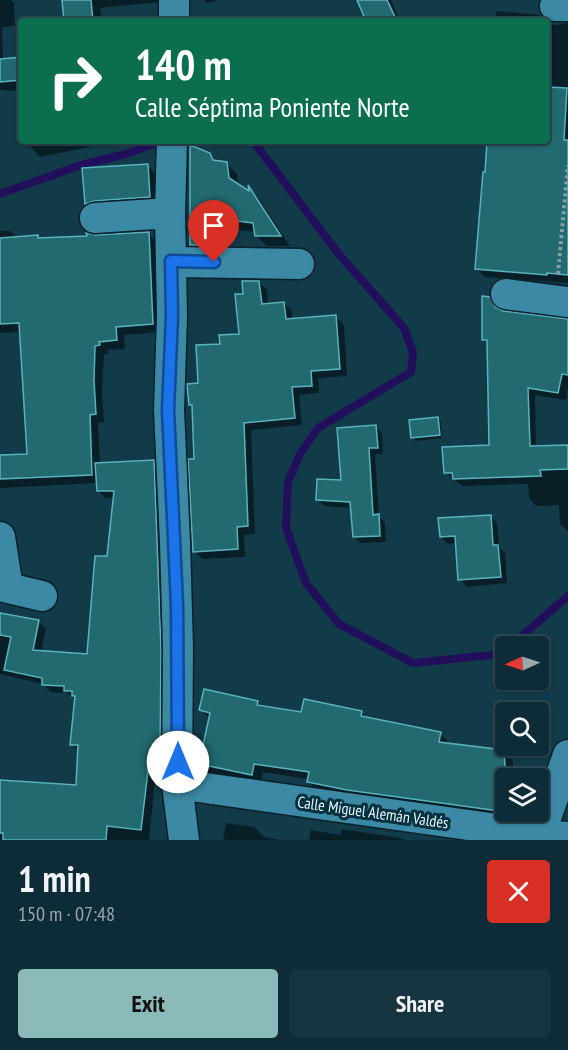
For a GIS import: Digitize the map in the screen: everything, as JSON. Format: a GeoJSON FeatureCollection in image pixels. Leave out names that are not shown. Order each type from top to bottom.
{"type":"FeatureCollection","features":[{"type":"Feature","properties":{"kind":"street"},"geometry":{"type":"LineString","coordinates":[[174,0],[174,18]]}},
{"type":"Feature","properties":{"kind":"street"},"geometry":{"type":"LineString","coordinates":[[172,148],[170,213],[172,316],[168,410],[178,648],[177,784],[184,840]]}},
{"type":"Feature","properties":{"kind":"street"},"geometry":{"type":"LineString","coordinates":[[94,218],[170,213]]}},
{"type":"Feature","properties":{"kind":"street"},"geometry":{"type":"LineString","coordinates":[[171,261],[299,264]]}},
{"type":"Feature","properties":{"kind":"street"},"geometry":{"type":"LineString","coordinates":[[506,294],[562,301]]}},
{"type":"Feature","properties":{"kind":"street"},"geometry":{"type":"LineString","coordinates":[[0,537],[4,587],[42,596]]}},
{"type":"Feature","properties":{"kind":"street"},"geometry":{"type":"LineString","coordinates":[[554,836],[568,755]]}},
{"type":"Feature","properties":{"kind":"street","name":"Calle Miguel Alemán Valdés"},"geometry":{"type":"LineString","coordinates":[[177,784],[554,836]]}},
{"type":"Feature","properties":{"kind":"path"},"geometry":{"type":"LineString","coordinates":[[562,301],[568,165]]}},
{"type":"Feature","properties":{"kind":"building"},"geometry":{"type":"Polygon","coordinates":[[[62,0],[91,0],[93,18],[64,18],[62,0]]]}},
{"type":"Feature","properties":{"kind":"building"},"geometry":{"type":"Polygon","coordinates":[[[357,0],[387,0],[396,18],[365,18],[357,0]]]}},
{"type":"Feature","properties":{"kind":"building"},"geometry":{"type":"Polygon","coordinates":[[[18,57],[18,80],[0,82],[0,59],[18,57]]]}},
{"type":"Feature","properties":{"kind":"building"},"geometry":{"type":"Polygon","coordinates":[[[550,87],[567,88],[564,140],[568,140],[568,275],[475,269],[483,172],[485,172],[487,144],[550,144],[550,87]]]}},
{"type":"Feature","properties":{"kind":"building"},"geometry":{"type":"Polygon","coordinates":[[[190,145],[210,153],[213,160],[227,162],[229,178],[249,191],[248,185],[281,236],[255,236],[253,223],[212,218],[213,245],[190,245],[190,145]]]}},
{"type":"Feature","properties":{"kind":"building"},"geometry":{"type":"Polygon","coordinates":[[[148,164],[150,197],[94,201],[85,204],[82,168],[148,164]]]}},
{"type":"Feature","properties":{"kind":"building"},"geometry":{"type":"Polygon","coordinates":[[[149,232],[153,324],[116,327],[117,340],[99,342],[100,345],[95,346],[96,414],[90,415],[92,475],[0,479],[0,455],[27,454],[19,323],[0,324],[0,238],[149,232]]]}},
{"type":"Feature","properties":{"kind":"building"},"geometry":{"type":"Polygon","coordinates":[[[242,281],[259,281],[262,304],[284,302],[286,319],[336,315],[340,369],[311,371],[312,386],[292,387],[295,418],[244,423],[248,526],[237,527],[238,549],[193,552],[188,459],[194,459],[192,405],[189,405],[187,384],[198,383],[196,345],[220,344],[219,335],[239,334],[235,294],[243,294],[242,281]]]}},
{"type":"Feature","properties":{"kind":"building"},"geometry":{"type":"Polygon","coordinates":[[[482,296],[490,297],[495,307],[503,311],[568,319],[568,375],[562,374],[558,393],[528,388],[530,446],[568,445],[568,469],[540,470],[541,476],[453,479],[452,473],[444,473],[442,447],[489,445],[487,340],[482,340],[482,296]]]}},
{"type":"Feature","properties":{"kind":"building"},"geometry":{"type":"Polygon","coordinates":[[[438,417],[440,435],[411,438],[409,420],[438,417]]]}},
{"type":"Feature","properties":{"kind":"building"},"geometry":{"type":"Polygon","coordinates":[[[376,425],[378,448],[369,448],[373,515],[379,514],[380,536],[353,537],[350,502],[316,500],[317,479],[341,480],[337,428],[376,425]]]}},
{"type":"Feature","properties":{"kind":"building"},"geometry":{"type":"Polygon","coordinates":[[[154,460],[161,648],[160,755],[150,754],[141,830],[107,826],[106,840],[3,840],[3,833],[0,833],[0,780],[76,785],[78,745],[70,745],[75,696],[72,696],[72,691],[64,691],[64,686],[42,685],[42,678],[4,670],[11,637],[0,635],[0,613],[39,620],[33,650],[87,654],[95,556],[107,556],[114,491],[97,491],[95,463],[154,460]]]}},
{"type":"Feature","properties":{"kind":"building"},"geometry":{"type":"Polygon","coordinates":[[[491,515],[493,545],[498,545],[501,577],[458,580],[455,536],[440,537],[438,518],[491,515]]]}},
{"type":"Feature","properties":{"kind":"building"},"geometry":{"type":"Polygon","coordinates":[[[204,689],[258,701],[257,705],[301,712],[304,699],[362,711],[361,716],[441,732],[439,742],[495,749],[495,756],[504,756],[505,767],[513,768],[495,768],[495,810],[347,790],[307,782],[309,772],[254,764],[252,775],[199,764],[210,713],[199,710],[204,689]]]}},
{"type":"Feature","properties":{"kind":"waterway"},"geometry":{"type":"LineString","coordinates":[[0,194],[81,165],[126,154],[154,144]]}},
{"type":"Feature","properties":{"kind":"waterway"},"geometry":{"type":"LineString","coordinates":[[255,144],[338,253],[404,328],[413,352],[411,372],[318,428],[300,454],[288,482],[286,528],[306,583],[339,624],[413,663],[495,655]]}},
{"type":"Feature","properties":{"kind":"waterway"},"geometry":{"type":"LineString","coordinates":[[522,636],[568,596]]}},
{"type":"Feature","properties":{"kind":"route"},"geometry":{"type":"LineString","coordinates":[[178,762],[177,605],[168,410],[172,316],[171,261],[214,262]]}}]}
